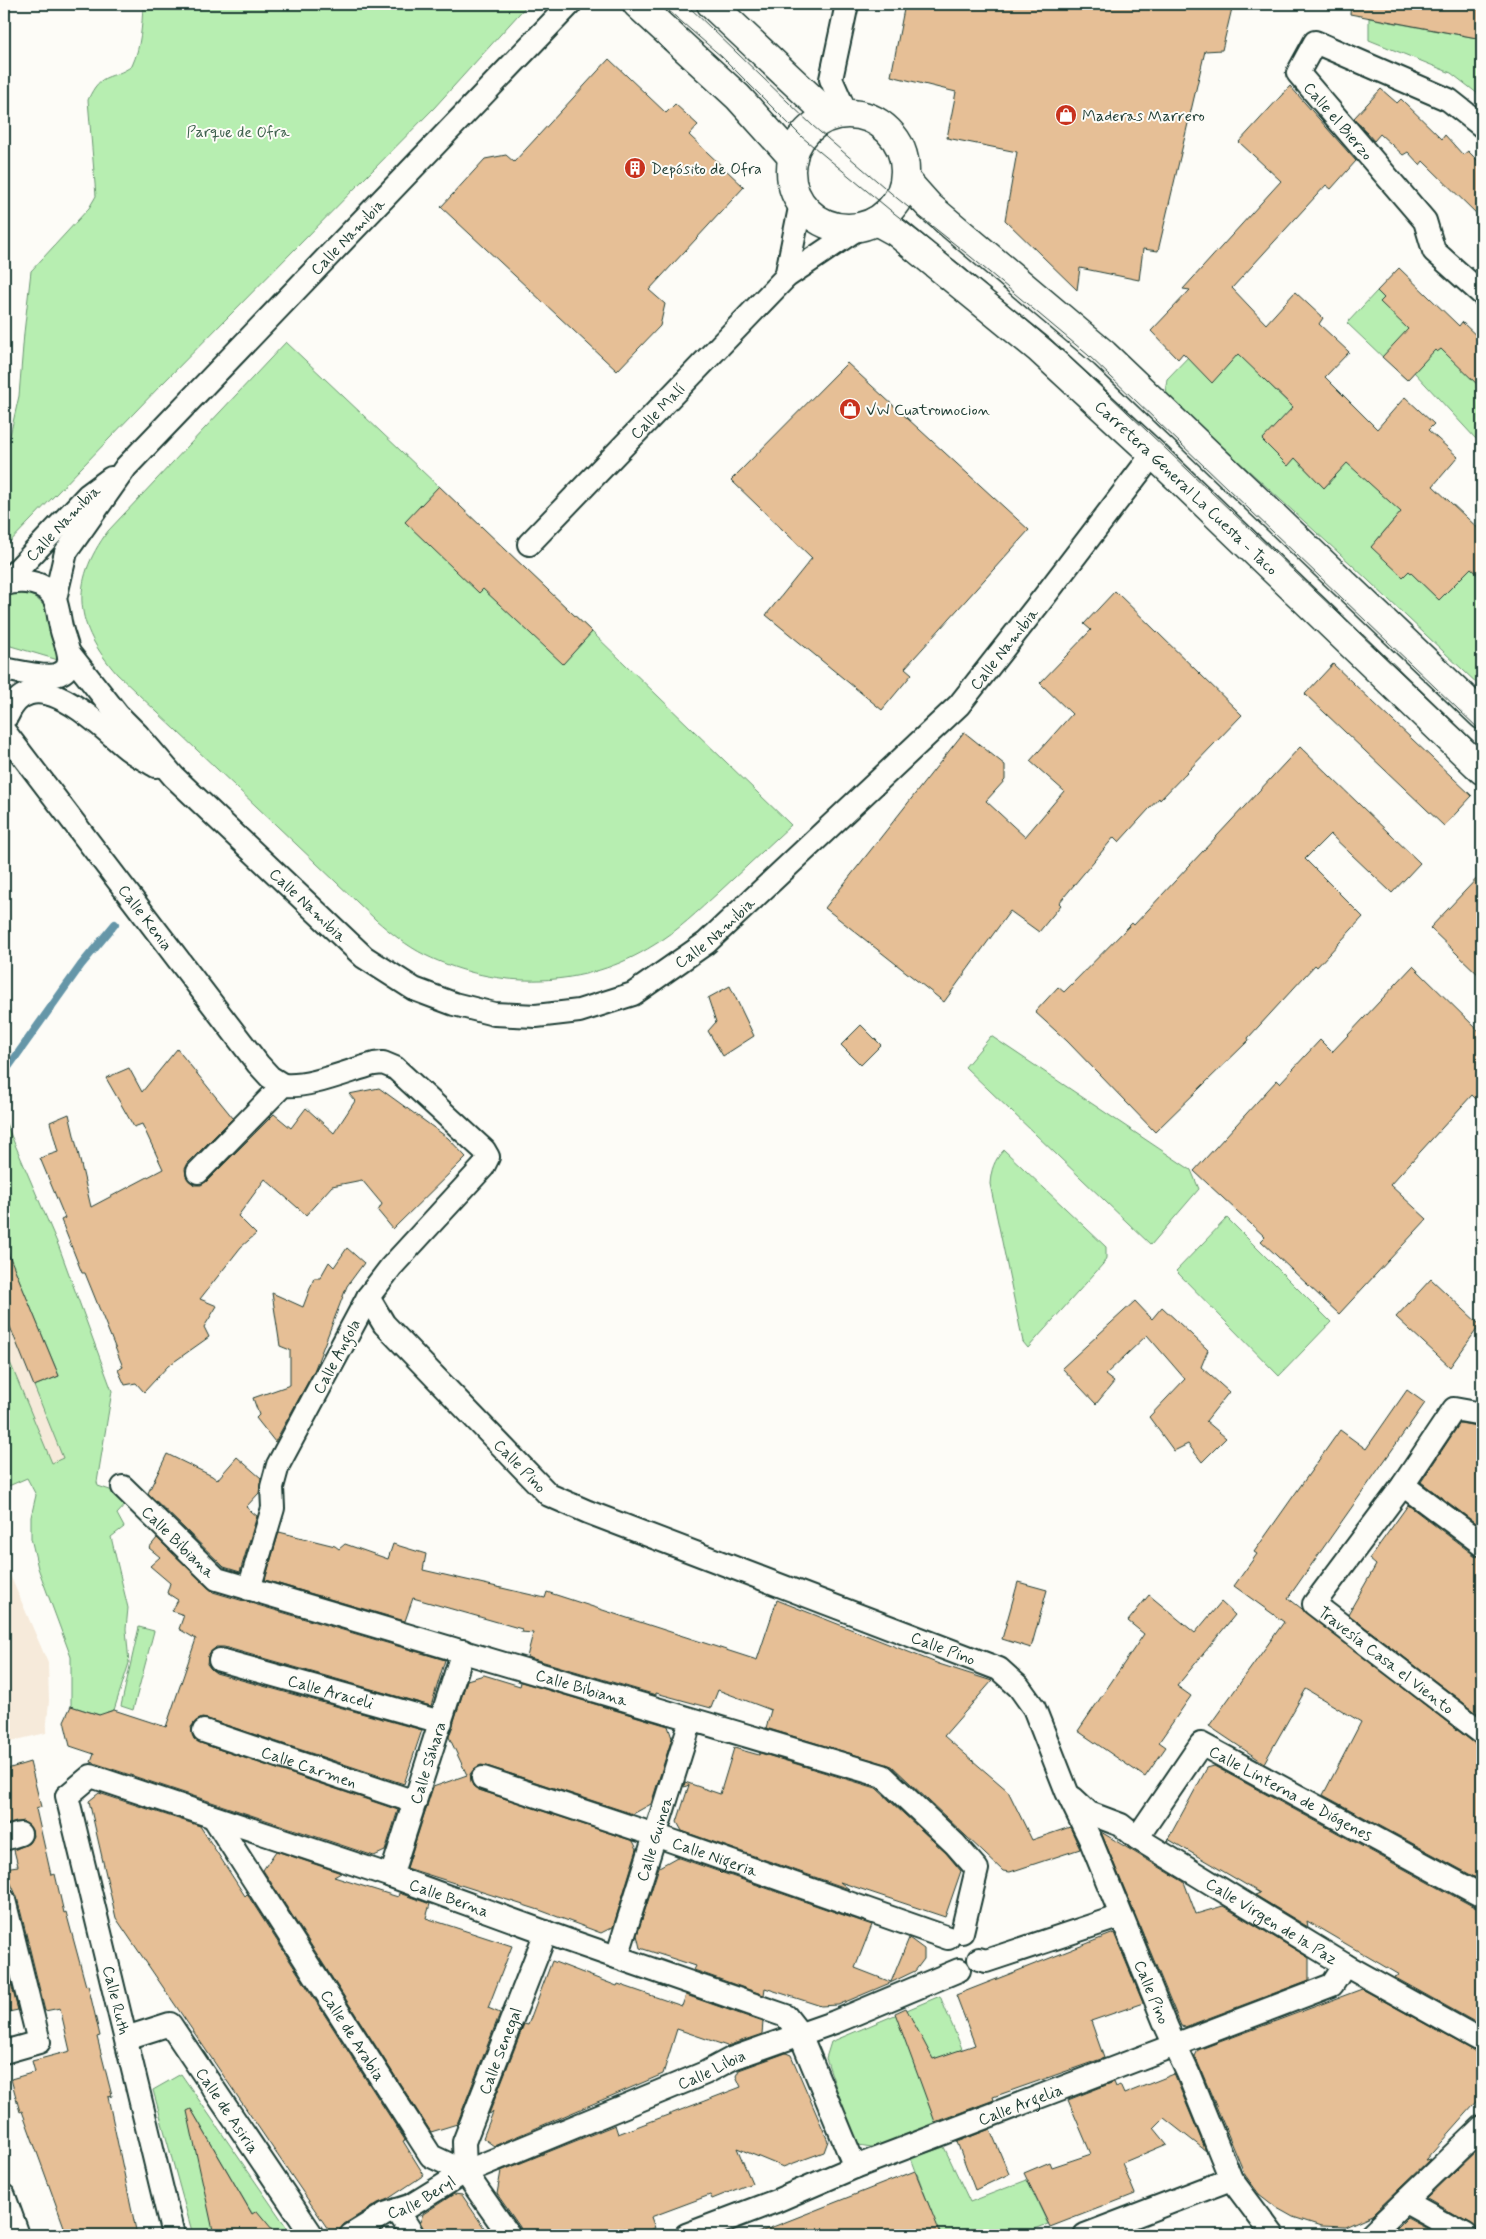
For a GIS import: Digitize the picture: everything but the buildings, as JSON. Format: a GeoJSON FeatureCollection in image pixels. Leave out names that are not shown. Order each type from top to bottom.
{"type":"FeatureCollection","features":[{"type":"Feature","properties":{"kind":"main road"},"geometry":{"type":"LineString","coordinates":[[636,4],[738,97],[793,158]]}},
{"type":"Feature","properties":{"kind":"main road"},"geometry":{"type":"LineString","coordinates":[[711,4],[838,115]]}},
{"type":"Feature","properties":{"kind":"main road"},"geometry":{"type":"LineString","coordinates":[[838,115],[862,115],[878,122],[891,132],[900,146],[904,162],[905,179],[898,199],[890,210],[868,224],[842,228],[826,223],[812,215],[794,189],[791,174],[793,158],[802,137],[813,126],[838,115]]}},
{"type":"Feature","properties":{"kind":"main road"},"geometry":{"type":"LineString","coordinates":[[905,179],[930,207],[1104,354],[1482,714]]}},
{"type":"Feature","properties":{"kind":"main road","name":"Carretera General La Cuesta - Taco"},"geometry":{"type":"LineString","coordinates":[[868,224],[896,232],[1039,349],[1153,454],[1482,770]]}},
{"type":"Feature","properties":{"kind":"street","name":"Calle Namibia"},"geometry":{"type":"LineString","coordinates":[[55,599],[66,552],[126,467],[570,4]]}},
{"type":"Feature","properties":{"kind":"street"},"geometry":{"type":"LineString","coordinates":[[838,115],[832,79],[847,4]]}},
{"type":"Feature","properties":{"kind":"street","name":"Calle el Bierzo"},"geometry":{"type":"LineString","coordinates":[[1482,126],[1449,100],[1315,42],[1298,73],[1424,221],[1434,251],[1482,294]]}},
{"type":"Feature","properties":{"kind":"street"},"geometry":{"type":"LineString","coordinates":[[786,277],[802,203]]}},
{"type":"Feature","properties":{"kind":"street","name":"Calle Malí"},"geometry":{"type":"LineString","coordinates":[[529,544],[786,277],[868,224]]}},
{"type":"Feature","properties":{"kind":"street","name":"Calle Namibia"},"geometry":{"type":"LineString","coordinates":[[69,653],[118,715],[174,777],[364,957],[414,989],[471,1009],[516,1016],[579,1011],[614,1002],[640,989],[706,943],[959,705],[1044,598],[1153,454]]}},
{"type":"Feature","properties":{"kind":"street","name":"Calle Namibia"},"geometry":{"type":"LineString","coordinates":[[4,584],[88,495],[126,467]]}},
{"type":"Feature","properties":{"kind":"street"},"geometry":{"type":"LineString","coordinates":[[4,584],[22,581],[33,583],[43,588],[55,599],[69,653],[69,664],[62,673],[52,676],[13,670],[5,690],[4,702],[8,730]]}},
{"type":"Feature","properties":{"kind":"street","name":"Calle Namibia"},"geometry":{"type":"LineString","coordinates":[[52,676],[64,686],[118,715]]}},
{"type":"Feature","properties":{"kind":"street","name":"Calle Namibia"},"geometry":{"type":"LineString","coordinates":[[8,730],[15,700],[24,694],[41,692],[58,697],[93,718],[125,747],[174,777]]}},
{"type":"Feature","properties":{"kind":"street","name":"Calle Kenia"},"geometry":{"type":"LineString","coordinates":[[8,730],[258,1064],[270,1077],[282,1085]]}},
{"type":"Feature","properties":{"kind":"street","name":"Calle Angola"},"geometry":{"type":"LineString","coordinates":[[249,1589],[273,1508],[272,1487],[278,1465],[368,1297],[390,1267],[483,1167],[488,1157],[484,1150],[395,1068],[383,1063],[304,1084],[282,1085]]}},
{"type":"Feature","properties":{"kind":"street"},"geometry":{"type":"LineString","coordinates":[[198,1172],[282,1085]]}},
{"type":"Feature","properties":{"kind":"street","name":"Calle Pino"},"geometry":{"type":"LineString","coordinates":[[368,1297],[384,1324],[550,1494],[588,1512],[999,1669],[1019,1686],[1034,1708],[1067,1792],[1091,1841],[1231,2179],[1273,2235]]}},
{"type":"Feature","properties":{"kind":"street"},"geometry":{"type":"LineString","coordinates":[[1482,1414],[1454,1409],[1403,1485],[1482,1544]]}},
{"type":"Feature","properties":{"kind":"street","name":"Travesía Casa el Viento"},"geometry":{"type":"LineString","coordinates":[[1403,1485],[1314,1604],[1482,1733]]}},
{"type":"Feature","properties":{"kind":"street","name":"Calle Bibiana"},"geometry":{"type":"LineString","coordinates":[[123,1487],[217,1579],[883,1776],[955,1844],[977,1869],[955,1935]]}},
{"type":"Feature","properties":{"kind":"street","name":"Calle Sáhara"},"geometry":{"type":"LineString","coordinates":[[390,1876],[463,1651]]}},
{"type":"Feature","properties":{"kind":"street","name":"Calle Araceli"},"geometry":{"type":"LineString","coordinates":[[220,1660],[441,1722]]}},
{"type":"Feature","properties":{"kind":"street","name":"Calle Guinea"},"geometry":{"type":"LineString","coordinates":[[617,1957],[691,1720]]}},
{"type":"Feature","properties":{"kind":"street","name":"Calle Carmen"},"geometry":{"type":"LineString","coordinates":[[204,1731],[414,1802]]}},
{"type":"Feature","properties":{"kind":"street","name":"Calle Linterna de Diógenes"},"geometry":{"type":"LineString","coordinates":[[1137,1838],[1201,1744],[1482,1896]]}},
{"type":"Feature","properties":{"kind":"street","name":"Calle Berna"},"geometry":{"type":"LineString","coordinates":[[91,1776],[390,1876],[786,2016],[800,2034],[855,2167]]}},
{"type":"Feature","properties":{"kind":"street","name":"Calle Ruth"},"geometry":{"type":"LineString","coordinates":[[91,1776],[67,1796],[173,2235]]}},
{"type":"Feature","properties":{"kind":"street","name":"Calle Nigeria"},"geometry":{"type":"LineString","coordinates":[[483,1778],[955,1935]]}},
{"type":"Feature","properties":{"kind":"street","name":"Calle Virgen de la Paz"},"geometry":{"type":"LineString","coordinates":[[1067,1792],[1089,1813],[1121,1825],[1137,1838],[1345,1965],[1482,2041]]}},
{"type":"Feature","properties":{"kind":"street","name":"Calle de Arabia"},"geometry":{"type":"LineString","coordinates":[[214,1818],[431,2156],[465,2172],[509,2235]]}},
{"type":"Feature","properties":{"kind":"street"},"geometry":{"type":"LineString","coordinates":[[4,1900],[39,2042],[4,2052]]}},
{"type":"Feature","properties":{"kind":"street"},"geometry":{"type":"LineString","coordinates":[[979,1959],[986,1962],[1121,1916]]}},
{"type":"Feature","properties":{"kind":"street","name":"Calle Senegal"},"geometry":{"type":"LineString","coordinates":[[465,2172],[464,2142],[546,1932]]}},
{"type":"Feature","properties":{"kind":"street"},"geometry":{"type":"LineString","coordinates":[[955,1935],[972,1935],[977,1940],[981,1952],[979,1959],[970,1968],[953,1969],[945,1960],[942,1949],[955,1935]]}},
{"type":"Feature","properties":{"kind":"street","name":"Calle Argelia"},"geometry":{"type":"LineString","coordinates":[[686,2235],[776,2201],[855,2167],[1332,1985],[1345,1965]]}},
{"type":"Feature","properties":{"kind":"street","name":"Calle Libia"},"geometry":{"type":"LineString","coordinates":[[465,2172],[706,2073],[733,2058],[835,2022],[959,1970]]}},
{"type":"Feature","properties":{"kind":"street","name":"Calle de Asiria"},"geometry":{"type":"LineString","coordinates":[[126,2038],[170,2024],[312,2235]]}},
{"type":"Feature","properties":{"kind":"street"},"geometry":{"type":"LineString","coordinates":[[1370,2235],[1480,2132]]}},
{"type":"Feature","properties":{"kind":"street","name":"Calle Beryl"},"geometry":{"type":"LineString","coordinates":[[351,2235],[384,2214],[410,2206],[465,2172]]}},
{"type":"Feature","properties":{"kind":"street"},"geometry":{"type":"LineString","coordinates":[[1085,2235],[1231,2179]]}},
{"type":"Feature","properties":{"kind":"street"},"geometry":{"type":"LineString","coordinates":[[4,2196],[18,2235]]}},
{"type":"Feature","properties":{"kind":"street"},"geometry":{"type":"LineString","coordinates":[[1406,2202],[1466,2235]]}},
{"type":"Feature","properties":{"kind":"street"},"geometry":{"type":"LineString","coordinates":[[396,2210],[413,2235]]}},
{"type":"Feature","properties":{"kind":"shaded area"},"geometry":{"type":"Polygon","coordinates":[[[15,1269],[59,1376],[35,1386],[65,1462],[4,1488],[4,1273],[15,1269]]]}},
{"type":"Feature","properties":{"kind":"shaded area"},"geometry":{"type":"Polygon","coordinates":[[[4,1561],[48,1663],[49,1701],[46,1733],[4,1743],[4,1561]]]}},
{"type":"Feature","properties":{"kind":"green space","name":"Parque de Ofra"},"geometry":{"type":"Polygon","coordinates":[[[143,4],[528,4],[434,108],[161,385],[4,548],[4,462],[19,396],[31,271],[89,208],[96,196],[88,100],[97,84],[102,80],[125,71],[132,66],[139,43],[143,4]]]}},
{"type":"Feature","properties":{"kind":"green space"},"geometry":{"type":"Polygon","coordinates":[[[1369,18],[1482,39],[1482,97],[1451,73],[1369,40],[1369,18]]]}},
{"type":"Feature","properties":{"kind":"green space"},"geometry":{"type":"Polygon","coordinates":[[[1377,291],[1424,338],[1482,381],[1482,433],[1476,439],[1414,372],[1407,380],[1347,323],[1377,291]]]}},
{"type":"Feature","properties":{"kind":"green space"},"geometry":{"type":"Polygon","coordinates":[[[1218,326],[1264,379],[1312,426],[1262,440],[1288,465],[1295,458],[1324,488],[1346,463],[1327,442],[1422,530],[1415,539],[1394,520],[1377,540],[1439,600],[1463,576],[1444,541],[1482,578],[1482,688],[1351,564],[1167,396],[1167,379],[1218,326]]]}},
{"type":"Feature","properties":{"kind":"green space"},"geometry":{"type":"Polygon","coordinates":[[[286,342],[592,632],[791,825],[688,920],[654,945],[627,960],[599,970],[570,977],[541,980],[511,979],[482,975],[453,967],[412,948],[376,920],[117,674],[92,639],[85,622],[82,604],[87,569],[95,550],[108,531],[286,342]]]}},
{"type":"Feature","properties":{"kind":"green space"},"geometry":{"type":"Polygon","coordinates":[[[18,592],[29,594],[43,605],[51,623],[58,660],[4,644],[4,599],[18,592]]]}},
{"type":"Feature","properties":{"kind":"green space"},"geometry":{"type":"Polygon","coordinates":[[[991,1036],[1191,1170],[1199,1189],[1151,1245],[965,1067],[991,1036]]]}},
{"type":"Feature","properties":{"kind":"green space"},"geometry":{"type":"Polygon","coordinates":[[[4,1119],[59,1247],[112,1391],[97,1482],[98,1486],[119,1493],[128,1502],[117,1514],[124,1527],[111,1537],[128,1608],[126,1629],[129,1663],[114,1710],[107,1712],[106,1717],[71,1706],[71,1657],[38,1568],[31,1538],[31,1517],[36,1495],[27,1478],[4,1488],[4,1348],[52,1463],[63,1458],[34,1386],[59,1376],[15,1270],[4,1273],[4,1119]]]}},
{"type":"Feature","properties":{"kind":"green space"},"geometry":{"type":"Polygon","coordinates":[[[1004,1150],[1106,1247],[1106,1258],[1103,1264],[1028,1348],[1023,1342],[990,1184],[994,1166],[1004,1150]]]}},
{"type":"Feature","properties":{"kind":"green space"},"geometry":{"type":"Polygon","coordinates":[[[1227,1218],[1331,1322],[1279,1376],[1176,1271],[1227,1218]]]}},
{"type":"Feature","properties":{"kind":"green space"},"geometry":{"type":"Polygon","coordinates":[[[139,1627],[154,1631],[133,1710],[121,1706],[139,1627]]]}},
{"type":"Feature","properties":{"kind":"green space"},"geometry":{"type":"Polygon","coordinates":[[[940,1996],[973,2079],[979,2107],[877,2148],[859,2145],[852,2134],[826,2058],[831,2042],[940,1996]]]}},
{"type":"Feature","properties":{"kind":"green space"},"geometry":{"type":"Polygon","coordinates":[[[181,2074],[292,2235],[269,2235],[250,2210],[194,2114],[214,2231],[209,2235],[193,2235],[153,2090],[181,2074]]]}},
{"type":"Feature","properties":{"kind":"green space"},"geometry":{"type":"Polygon","coordinates":[[[944,2147],[970,2202],[1027,2180],[1048,2224],[1019,2235],[940,2235],[911,2158],[944,2147]]]}},
{"type":"Feature","properties":{"kind":"waterway"},"geometry":{"type":"LineString","coordinates":[[4,1073],[81,965],[115,924]]}},
{"type":"Feature","properties":{"kind":"tram line"},"geometry":{"type":"LineString","coordinates":[[661,4],[722,57],[802,137],[890,210],[962,266],[1064,352],[1482,750]]}},
{"type":"Feature","properties":{"kind":"tram line"},"geometry":{"type":"LineString","coordinates":[[686,4],[813,126],[898,199],[1088,355],[1482,732]]}},
{"type":"Feature","properties":{"kind":"place","name":"Maderas Marrero"},"geometry":{"type":"Point","coordinates":[1066,115]}},
{"type":"Feature","properties":{"kind":"place","name":"Depósito de Ofra"},"geometry":{"type":"Point","coordinates":[635,168]}},
{"type":"Feature","properties":{"kind":"place","name":"VW Cuatromocion"},"geometry":{"type":"Point","coordinates":[850,409]}}]}
